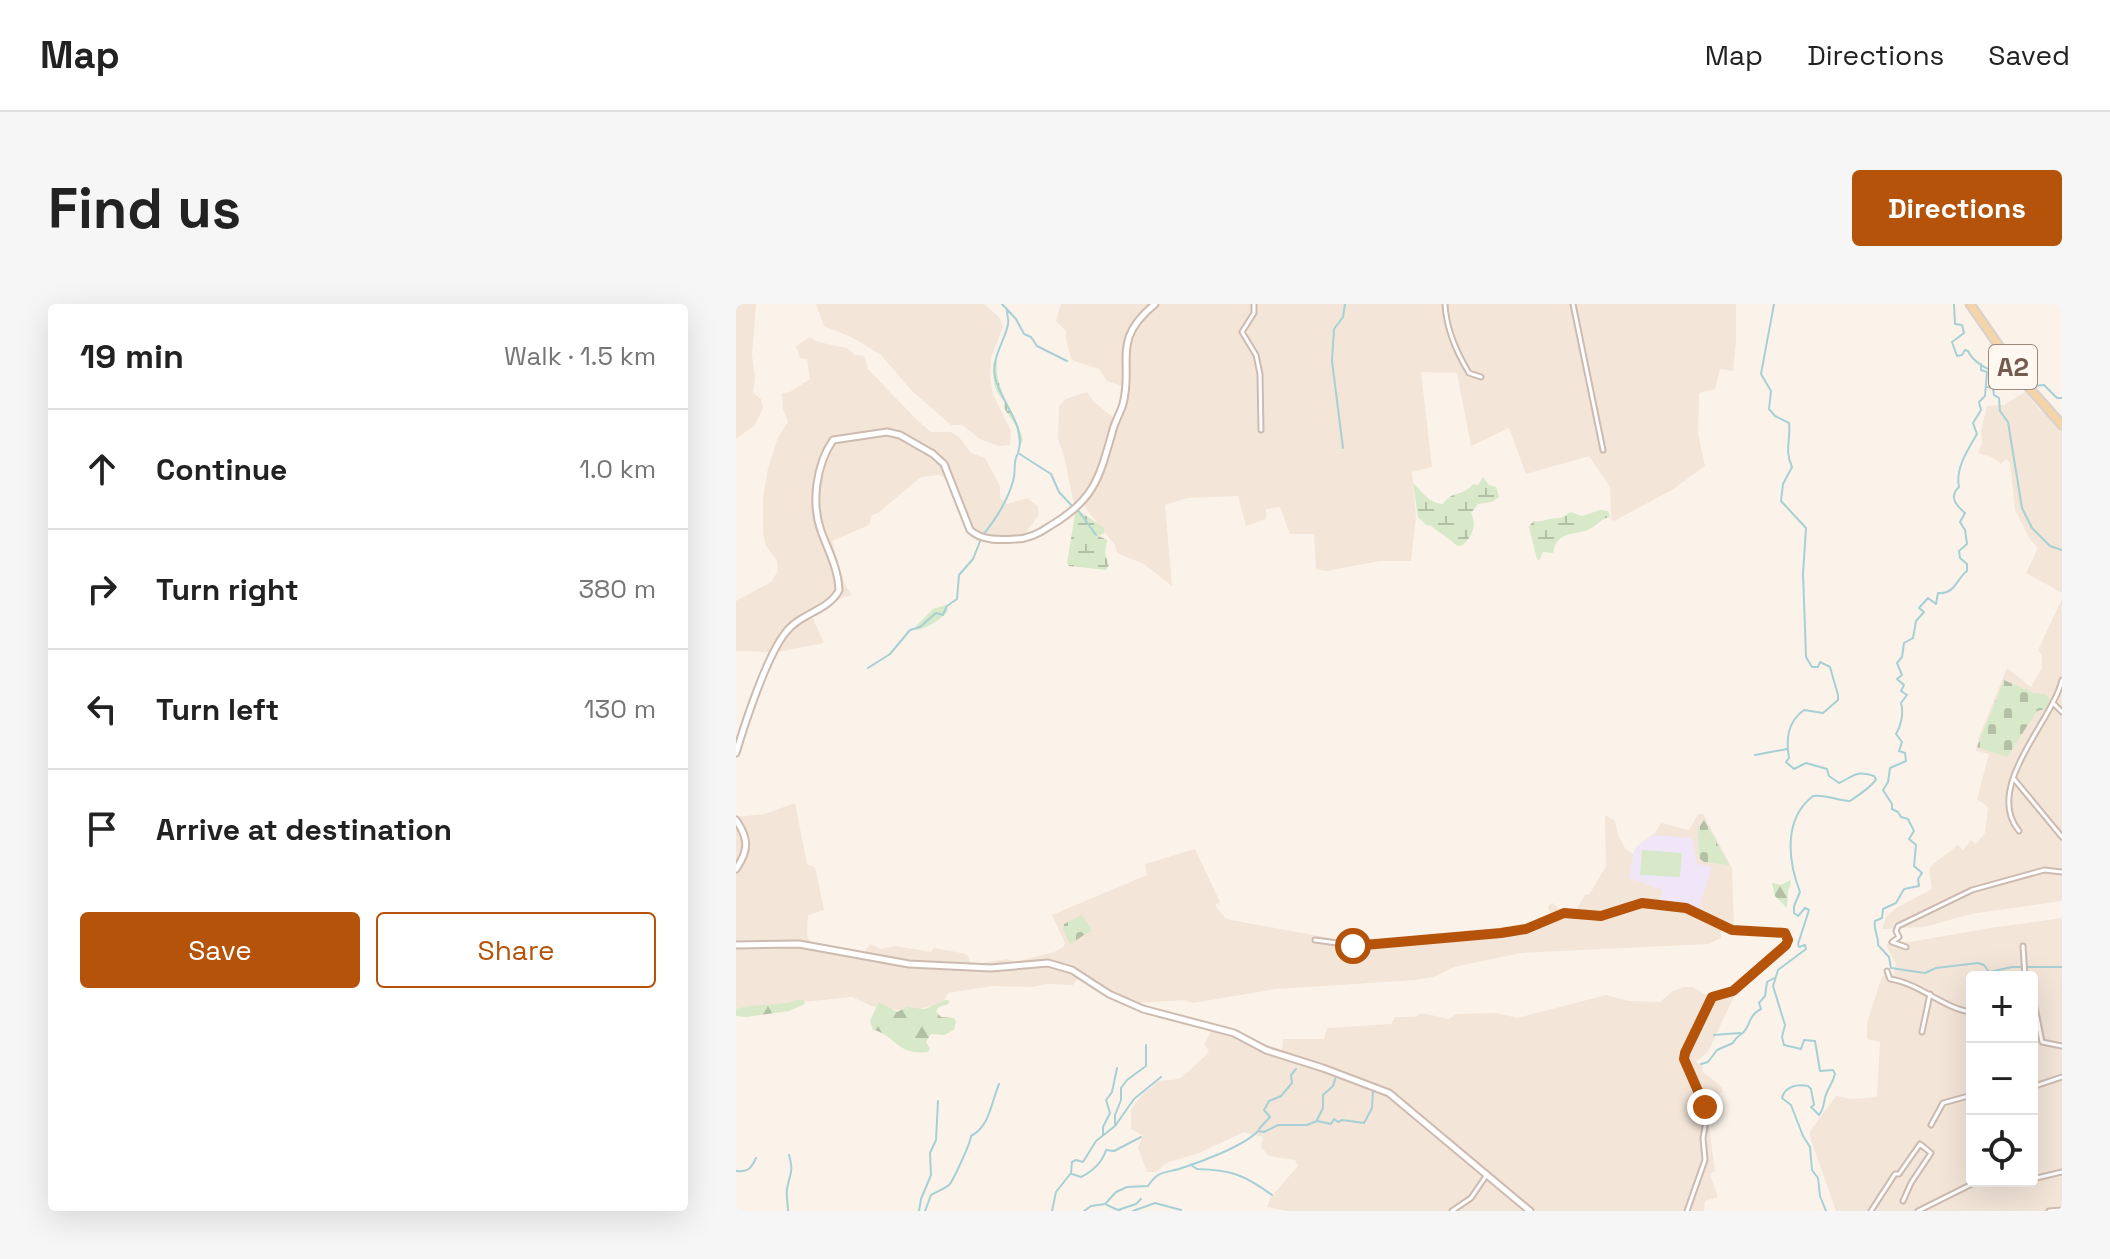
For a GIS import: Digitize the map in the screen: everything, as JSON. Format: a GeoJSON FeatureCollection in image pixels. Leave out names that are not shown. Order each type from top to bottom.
{"type":"FeatureCollection","features":[{"type":"Feature","properties":{"kind":"main road","name":"A2"},"geometry":{"type":"LineString","coordinates":[[1970,304],[2024,382],[2062,425]]}},
{"type":"Feature","properties":{"kind":"street"},"geometry":{"type":"LineString","coordinates":[[736,753],[762,680],[786,631],[832,600],[839,590],[817,509],[819,473],[833,440],[887,432],[900,435],[942,461],[970,530],[976,536],[1022,539],[1039,533],[1073,512],[1100,476],[1122,406],[1125,356],[1130,335],[1140,318],[1155,304]]}},
{"type":"Feature","properties":{"kind":"street"},"geometry":{"type":"LineString","coordinates":[[1254,304],[1254,313],[1242,332],[1256,355],[1260,374],[1261,430]]}},
{"type":"Feature","properties":{"kind":"street"},"geometry":{"type":"LineString","coordinates":[[1445,304],[1448,324],[1465,366],[1469,373],[1481,377]]}},
{"type":"Feature","properties":{"kind":"street"},"geometry":{"type":"LineString","coordinates":[[1573,304],[1603,450]]}},
{"type":"Feature","properties":{"kind":"street"},"geometry":{"type":"LineString","coordinates":[[2019,831],[2012,823],[2010,814],[2021,754],[2058,696],[2062,680]]}},
{"type":"Feature","properties":{"kind":"street"},"geometry":{"type":"LineString","coordinates":[[2053,703],[2062,712]]}},
{"type":"Feature","properties":{"kind":"street"},"geometry":{"type":"LineString","coordinates":[[2014,779],[2062,837]]}},
{"type":"Feature","properties":{"kind":"street"},"geometry":{"type":"LineString","coordinates":[[736,820],[747,840],[747,848],[736,869]]}},
{"type":"Feature","properties":{"kind":"street"},"geometry":{"type":"LineString","coordinates":[[1906,947],[1892,942],[1899,937],[1896,928],[1958,895],[2044,870],[2062,872]]}},
{"type":"Feature","properties":{"kind":"street"},"geometry":{"type":"LineString","coordinates":[[1315,940],[1360,946],[1485,935],[1526,929],[1564,913],[1601,916],[1642,903],[1686,908],[1732,930],[1785,933],[1788,940],[1786,945],[1761,969],[1733,991],[1712,997],[1685,1053],[1684,1059],[1705,1107],[1706,1121],[1703,1138],[1705,1160],[1687,1211]]}},
{"type":"Feature","properties":{"kind":"street"},"geometry":{"type":"LineString","coordinates":[[736,945],[799,944],[909,964],[991,968],[1048,963],[1072,970],[1093,985],[1134,1005],[1234,1033],[1266,1050],[1389,1093],[1530,1211]]}},
{"type":"Feature","properties":{"kind":"street"},"geometry":{"type":"LineString","coordinates":[[2023,946],[2024,971]]}},
{"type":"Feature","properties":{"kind":"street"},"geometry":{"type":"LineString","coordinates":[[1887,971],[1890,979],[1915,985],[1966,1011]]}},
{"type":"Feature","properties":{"kind":"street"},"geometry":{"type":"LineString","coordinates":[[1922,1032],[1930,994]]}},
{"type":"Feature","properties":{"kind":"street"},"geometry":{"type":"LineString","coordinates":[[2038,1025],[2042,1042]]}},
{"type":"Feature","properties":{"kind":"street"},"geometry":{"type":"LineString","coordinates":[[2038,1041],[2062,1046]]}},
{"type":"Feature","properties":{"kind":"street"},"geometry":{"type":"LineString","coordinates":[[2038,1085],[2062,1077]]}},
{"type":"Feature","properties":{"kind":"street"},"geometry":{"type":"LineString","coordinates":[[1931,1125],[1943,1103],[1966,1097]]}},
{"type":"Feature","properties":{"kind":"street"},"geometry":{"type":"LineString","coordinates":[[1871,1211],[1882,1190],[1895,1174],[1899,1174],[1920,1144],[1931,1153],[1903,1201]]}},
{"type":"Feature","properties":{"kind":"street"},"geometry":{"type":"LineString","coordinates":[[2038,1178],[2062,1172]]}},
{"type":"Feature","properties":{"kind":"street"},"geometry":{"type":"LineString","coordinates":[[1452,1211],[1471,1198],[1486,1176]]}},
{"type":"Feature","properties":{"kind":"street"},"geometry":{"type":"LineString","coordinates":[[1918,1211],[1966,1187]]}},
{"type":"Feature","properties":{"kind":"street"},"geometry":{"type":"LineString","coordinates":[[2049,1211],[2062,1210]]}},
{"type":"Feature","properties":{"kind":"shaded area"},"geometry":{"type":"Polygon","coordinates":[[[736,304],[756,304],[753,393],[761,399],[763,408],[755,425],[736,439],[736,304]]]}},
{"type":"Feature","properties":{"kind":"shaded area"},"geometry":{"type":"Polygon","coordinates":[[[816,304],[984,304],[999,317],[1003,327],[991,358],[990,377],[993,394],[1011,431],[1010,445],[999,446],[980,439],[962,425],[951,425],[911,390],[881,355],[853,338],[824,326],[816,304]]]}},
{"type":"Feature","properties":{"kind":"shaded area"},"geometry":{"type":"Polygon","coordinates":[[[1061,304],[1736,304],[1736,341],[1733,371],[1720,369],[1715,389],[1699,393],[1698,434],[1705,466],[1672,490],[1614,521],[1611,519],[1610,487],[1589,456],[1526,474],[1509,428],[1471,446],[1457,373],[1421,372],[1432,467],[1412,472],[1416,517],[1411,561],[1380,561],[1326,571],[1316,569],[1314,534],[1290,534],[1280,507],[1266,509],[1266,519],[1246,526],[1238,496],[1187,498],[1165,505],[1172,586],[1144,564],[1117,553],[1115,545],[1083,505],[1073,500],[1058,439],[1059,406],[1066,399],[1087,392],[1093,401],[1119,422],[1125,409],[1127,388],[1107,381],[1099,369],[1071,358],[1066,331],[1056,321],[1061,304]]]}},
{"type":"Feature","properties":{"kind":"shaded area"},"geometry":{"type":"Polygon","coordinates":[[[810,337],[864,356],[868,369],[931,432],[951,432],[971,453],[985,458],[1000,486],[1000,498],[1007,504],[1028,498],[1038,507],[1039,515],[1022,537],[987,537],[986,541],[977,541],[967,530],[946,479],[939,475],[921,477],[872,515],[869,525],[832,541],[845,585],[852,595],[839,599],[812,616],[824,643],[777,652],[736,651],[736,601],[771,582],[778,571],[777,560],[766,546],[763,533],[763,499],[768,468],[778,437],[788,422],[782,393],[790,392],[810,379],[807,359],[800,358],[796,346],[810,337]]]}},
{"type":"Feature","properties":{"kind":"shaded area"},"geometry":{"type":"Polygon","coordinates":[[[2025,392],[2040,410],[2062,428],[2062,593],[2026,573],[2038,548],[2015,510],[2010,462],[2006,459],[2001,464],[1992,457],[1978,453],[1987,406],[2004,405],[2025,392]]]}},
{"type":"Feature","properties":{"kind":"shaded area"},"geometry":{"type":"Polygon","coordinates":[[[2062,599],[2062,901],[1971,914],[1924,927],[1882,929],[1886,917],[1896,908],[1932,889],[1929,869],[1932,865],[1958,845],[1963,850],[1971,840],[1976,844],[1985,833],[1988,807],[1977,799],[1989,754],[1976,751],[1979,737],[2007,668],[2031,687],[2042,668],[2042,655],[2038,650],[2062,599]]]}},
{"type":"Feature","properties":{"kind":"shaded area"},"geometry":{"type":"Polygon","coordinates":[[[795,803],[807,864],[815,867],[824,910],[808,915],[807,936],[810,941],[864,953],[870,944],[881,949],[895,946],[931,952],[934,948],[967,954],[970,962],[982,963],[1007,959],[1015,962],[1054,952],[1065,943],[1052,915],[1147,875],[1145,864],[1195,849],[1220,902],[1215,905],[1225,918],[1231,920],[1357,943],[1369,939],[1434,937],[1515,928],[1542,921],[1550,914],[1548,906],[1553,903],[1559,909],[1576,910],[1585,895],[1589,895],[1606,866],[1605,815],[1615,821],[1625,848],[1633,854],[1661,823],[1689,830],[1698,814],[1703,814],[1732,868],[1734,927],[1721,924],[1721,938],[1708,944],[1521,953],[1454,967],[1433,977],[1416,980],[1276,989],[1193,1003],[1184,1000],[1136,1003],[1099,986],[1095,990],[1077,979],[1073,985],[992,986],[948,993],[943,1004],[905,1011],[874,1007],[852,997],[736,1009],[736,817],[765,814],[795,803]]]}},
{"type":"Feature","properties":{"kind":"shaded area"},"geometry":{"type":"Polygon","coordinates":[[[1653,835],[1692,838],[1697,864],[1712,867],[1698,911],[1660,902],[1662,890],[1629,878],[1637,846],[1653,835]]]}},
{"type":"Feature","properties":{"kind":"shaded area"},"geometry":{"type":"Polygon","coordinates":[[[2062,918],[2062,1211],[1836,1211],[1810,1131],[1836,1096],[1852,1099],[1877,1097],[1880,1042],[1867,1039],[1867,1023],[1882,976],[1893,975],[1896,964],[1887,947],[1888,941],[1910,942],[2062,918]]]}},
{"type":"Feature","properties":{"kind":"shaded area"},"geometry":{"type":"Polygon","coordinates":[[[1693,987],[1706,995],[1730,987],[1736,992],[1708,1052],[1696,1062],[1722,1087],[1723,1092],[1716,1094],[1720,1115],[1711,1117],[1709,1127],[1715,1171],[1710,1174],[1718,1197],[1705,1201],[1704,1211],[1288,1211],[1267,1207],[1271,1197],[1298,1166],[1295,1160],[1269,1156],[1261,1147],[1263,1137],[1244,1132],[1199,1153],[1166,1163],[1156,1172],[1147,1172],[1138,1148],[1143,1136],[1131,1129],[1131,1110],[1142,1095],[1159,1081],[1179,1079],[1189,1071],[1209,1050],[1204,1045],[1211,1031],[1231,1034],[1259,1049],[1262,1043],[1282,1050],[1283,1039],[1324,1039],[1327,1028],[1391,1024],[1395,1017],[1426,1014],[1449,1019],[1456,1014],[1497,1013],[1517,1018],[1606,995],[1629,1001],[1660,1002],[1673,991],[1693,987]]]}},
{"type":"Feature","properties":{"kind":"green space"},"geometry":{"type":"Polygon","coordinates":[[[994,361],[997,361],[1002,392],[1023,440],[1020,447],[1016,426],[995,388],[994,361]]]}},
{"type":"Feature","properties":{"kind":"green space"},"geometry":{"type":"Polygon","coordinates":[[[1483,477],[1489,485],[1496,487],[1499,497],[1492,502],[1478,504],[1471,513],[1473,530],[1463,545],[1458,546],[1418,517],[1413,483],[1429,499],[1443,504],[1473,484],[1478,485],[1483,477]]]}},
{"type":"Feature","properties":{"kind":"green space"},"geometry":{"type":"Polygon","coordinates":[[[1078,510],[1104,528],[1104,533],[1099,536],[1107,540],[1105,554],[1109,565],[1106,570],[1069,566],[1067,563],[1078,510]]]}},
{"type":"Feature","properties":{"kind":"green space"},"geometry":{"type":"Polygon","coordinates":[[[1600,510],[1608,511],[1610,517],[1587,530],[1563,536],[1553,553],[1543,552],[1539,561],[1537,559],[1529,527],[1533,521],[1561,518],[1571,512],[1582,516],[1600,510]]]}},
{"type":"Feature","properties":{"kind":"green space"},"geometry":{"type":"Polygon","coordinates":[[[946,605],[948,610],[942,617],[916,630],[916,626],[933,609],[946,605]]]}},
{"type":"Feature","properties":{"kind":"green space"},"geometry":{"type":"Polygon","coordinates":[[[2004,680],[2033,693],[2045,694],[2050,700],[2045,709],[2037,711],[2007,757],[1977,747],[2004,680]]]}},
{"type":"Feature","properties":{"kind":"green space"},"geometry":{"type":"Polygon","coordinates":[[[1704,820],[1729,865],[1704,862],[1699,858],[1698,829],[1704,820]]]}},
{"type":"Feature","properties":{"kind":"green space"},"geometry":{"type":"Polygon","coordinates":[[[1642,850],[1682,853],[1680,877],[1640,875],[1642,850]]]}},
{"type":"Feature","properties":{"kind":"green space"},"geometry":{"type":"Polygon","coordinates":[[[1790,880],[1787,908],[1775,896],[1772,883],[1781,885],[1790,880]]]}},
{"type":"Feature","properties":{"kind":"green space"},"geometry":{"type":"Polygon","coordinates":[[[1082,915],[1092,930],[1070,944],[1064,924],[1082,915]]]}},
{"type":"Feature","properties":{"kind":"green space"},"geometry":{"type":"Polygon","coordinates":[[[803,1000],[805,1004],[789,1011],[736,1016],[736,1009],[803,1000]]]}},
{"type":"Feature","properties":{"kind":"green space"},"geometry":{"type":"Polygon","coordinates":[[[950,1001],[948,1004],[936,1011],[941,1017],[954,1018],[954,1030],[944,1035],[931,1034],[926,1042],[930,1048],[928,1052],[909,1051],[873,1030],[870,1021],[879,1002],[897,1012],[907,1007],[925,1009],[950,1001]]]}},
{"type":"Feature","properties":{"kind":"waterway"},"geometry":{"type":"LineString","coordinates":[[1002,304],[1037,346],[1067,361]]}},
{"type":"Feature","properties":{"kind":"waterway"},"geometry":{"type":"LineString","coordinates":[[1343,448],[1332,361],[1334,329],[1343,317],[1345,304]]}},
{"type":"Feature","properties":{"kind":"waterway"},"geometry":{"type":"LineString","coordinates":[[1774,304],[1761,374],[1771,391],[1769,409],[1789,423],[1788,450],[1792,467],[1783,484],[1781,501],[1806,528],[1803,574],[1806,657],[1812,667],[1818,667],[1820,662],[1830,667],[1838,695],[1838,700],[1823,713],[1804,710],[1794,720],[1789,732],[1789,758],[1786,762],[1794,769],[1806,763],[1827,769],[1829,776],[1839,783],[1858,774],[1867,774],[1876,779],[1850,801],[1813,796],[1797,816],[1791,854],[1800,892],[1794,913],[1798,916],[1805,908],[1809,910],[1798,944],[1799,947],[1805,945],[1806,949],[1778,970],[1773,986],[1785,1025],[1784,1045],[1801,1049],[1804,1040],[1815,1041],[1820,1071],[1833,1070],[1835,1074],[1819,1115],[1811,1107],[1814,1105],[1808,1086],[1792,1087],[1782,1098],[1791,1105],[1810,1147],[1812,1170],[1818,1178],[1826,1211]]}},
{"type":"Feature","properties":{"kind":"waterway"},"geometry":{"type":"LineString","coordinates":[[1954,304],[1955,324],[1962,325],[1964,333],[1952,342],[1957,356],[1968,351],[1984,367],[2019,388],[2024,387]]}},
{"type":"Feature","properties":{"kind":"waterway"},"geometry":{"type":"LineString","coordinates":[[1007,311],[1008,324],[994,370],[998,387],[1019,433],[1018,453],[1051,474],[1059,492],[1073,507]]}},
{"type":"Feature","properties":{"kind":"waterway"},"geometry":{"type":"LineString","coordinates":[[1981,364],[1981,370],[1987,372],[1985,396],[1979,402],[1981,410],[1973,423],[1977,434],[1963,459],[1959,487],[1954,494],[1957,504],[1965,513],[1960,522],[1967,544],[1959,551],[1960,558],[1967,564],[1967,571],[1952,589],[1938,593],[1936,604],[1928,598],[1919,608],[1924,612],[1916,621],[1913,638],[1904,643],[1902,657],[1897,663],[1902,675],[1897,679],[1904,685],[1901,691],[1907,695],[1901,703],[1902,719],[1896,734],[1902,742],[1899,751],[1905,753],[1906,761],[1890,768],[1883,790],[1892,809],[1908,819],[1914,831],[1909,839],[1916,845],[1914,866],[1922,873],[1918,879],[1919,886],[1904,889],[1896,903],[1883,909],[1882,918],[1875,921],[1875,927],[1878,945],[1889,957],[1891,968],[1925,973],[1936,968],[1978,963],[1989,972],[2012,967],[2062,967]]}},
{"type":"Feature","properties":{"kind":"waterway"},"geometry":{"type":"LineString","coordinates":[[2033,386],[2044,385],[2057,398],[2062,398]]}},
{"type":"Feature","properties":{"kind":"waterway"},"geometry":{"type":"LineString","coordinates":[[1987,387],[1993,388],[1994,395],[1999,398],[2000,411],[2008,422],[2022,508],[2032,528],[2050,546],[2062,550]]}},
{"type":"Feature","properties":{"kind":"waterway"},"geometry":{"type":"LineString","coordinates":[[983,535],[1008,495],[1017,455]]}},
{"type":"Feature","properties":{"kind":"waterway"},"geometry":{"type":"LineString","coordinates":[[1078,510],[1096,535]]}},
{"type":"Feature","properties":{"kind":"waterway"},"geometry":{"type":"LineString","coordinates":[[868,668],[890,654],[910,630],[920,627],[936,613],[943,615],[947,606],[957,599],[959,575],[973,559],[981,539]]}},
{"type":"Feature","properties":{"kind":"waterway"},"geometry":{"type":"LineString","coordinates":[[1755,755],[1787,749]]}},
{"type":"Feature","properties":{"kind":"waterway"},"geometry":{"type":"LineString","coordinates":[[1701,1064],[1708,1062],[1717,1050],[1733,1043],[1744,1031],[1753,1015],[1761,1009],[1759,1003],[1765,996],[1767,982],[1774,978]]}},
{"type":"Feature","properties":{"kind":"waterway"},"geometry":{"type":"LineString","coordinates":[[1714,1035],[1740,1033]]}},
{"type":"Feature","properties":{"kind":"waterway"},"geometry":{"type":"LineString","coordinates":[[1115,1126],[1121,1088],[1146,1066],[1146,1045]]}},
{"type":"Feature","properties":{"kind":"waterway"},"geometry":{"type":"LineString","coordinates":[[1103,1135],[1103,1127],[1110,1113],[1106,1100],[1112,1092],[1117,1068]]}},
{"type":"Feature","properties":{"kind":"waterway"},"geometry":{"type":"LineString","coordinates":[[1259,1129],[1270,1117],[1264,1110],[1269,1101],[1281,1096],[1292,1083],[1291,1075],[1296,1069]]}},
{"type":"Feature","properties":{"kind":"waterway"},"geometry":{"type":"LineString","coordinates":[[1317,1120],[1323,1108],[1323,1095],[1333,1086],[1336,1076]]}},
{"type":"Feature","properties":{"kind":"waterway"},"geometry":{"type":"LineString","coordinates":[[1052,1211],[1056,1192],[1071,1173],[1072,1162],[1083,1162],[1096,1141],[1115,1126],[1134,1099],[1161,1077]]}},
{"type":"Feature","properties":{"kind":"waterway"},"geometry":{"type":"LineString","coordinates":[[925,1211],[931,1195],[951,1182],[971,1136],[986,1120],[999,1084]]}},
{"type":"Feature","properties":{"kind":"waterway"},"geometry":{"type":"LineString","coordinates":[[1084,1211],[1091,1206],[1105,1204],[1116,1192],[1127,1187],[1148,1186],[1162,1173],[1222,1153],[1258,1131],[1264,1132],[1278,1125],[1307,1125],[1317,1121],[1331,1124],[1334,1119],[1338,1122],[1364,1123],[1372,1108],[1373,1091]]}},
{"type":"Feature","properties":{"kind":"waterway"},"geometry":{"type":"LineString","coordinates":[[919,1211],[931,1175],[930,1153],[936,1140],[938,1101]]}},
{"type":"Feature","properties":{"kind":"waterway"},"geometry":{"type":"LineString","coordinates":[[1072,1174],[1081,1177],[1096,1166],[1106,1150],[1114,1151],[1141,1137]]}},
{"type":"Feature","properties":{"kind":"waterway"},"geometry":{"type":"LineString","coordinates":[[788,1211],[789,1155]]}},
{"type":"Feature","properties":{"kind":"waterway"},"geometry":{"type":"LineString","coordinates":[[736,1171],[749,1169],[756,1158]]}},
{"type":"Feature","properties":{"kind":"waterway"},"geometry":{"type":"LineString","coordinates":[[1191,1165],[1197,1169],[1236,1174],[1272,1195]]}},
{"type":"Feature","properties":{"kind":"waterway"},"geometry":{"type":"LineString","coordinates":[[1118,1210],[1141,1199]]}},
{"type":"Feature","properties":{"kind":"waterway"},"geometry":{"type":"LineString","coordinates":[[1133,1211],[1155,1203],[1181,1210]]}},
{"type":"Feature","properties":{"kind":"waterway"},"geometry":{"type":"LineString","coordinates":[[1107,1205],[1120,1211]]}},
{"type":"Feature","properties":{"kind":"route"},"geometry":{"type":"LineString","coordinates":[[1353,946],[1501,933],[1526,929],[1558,914],[1601,916],[1642,903],[1686,908],[1732,930],[1785,933],[1788,940],[1786,945],[1761,969],[1733,991],[1712,997],[1685,1053],[1684,1059],[1705,1107]]}}]}
